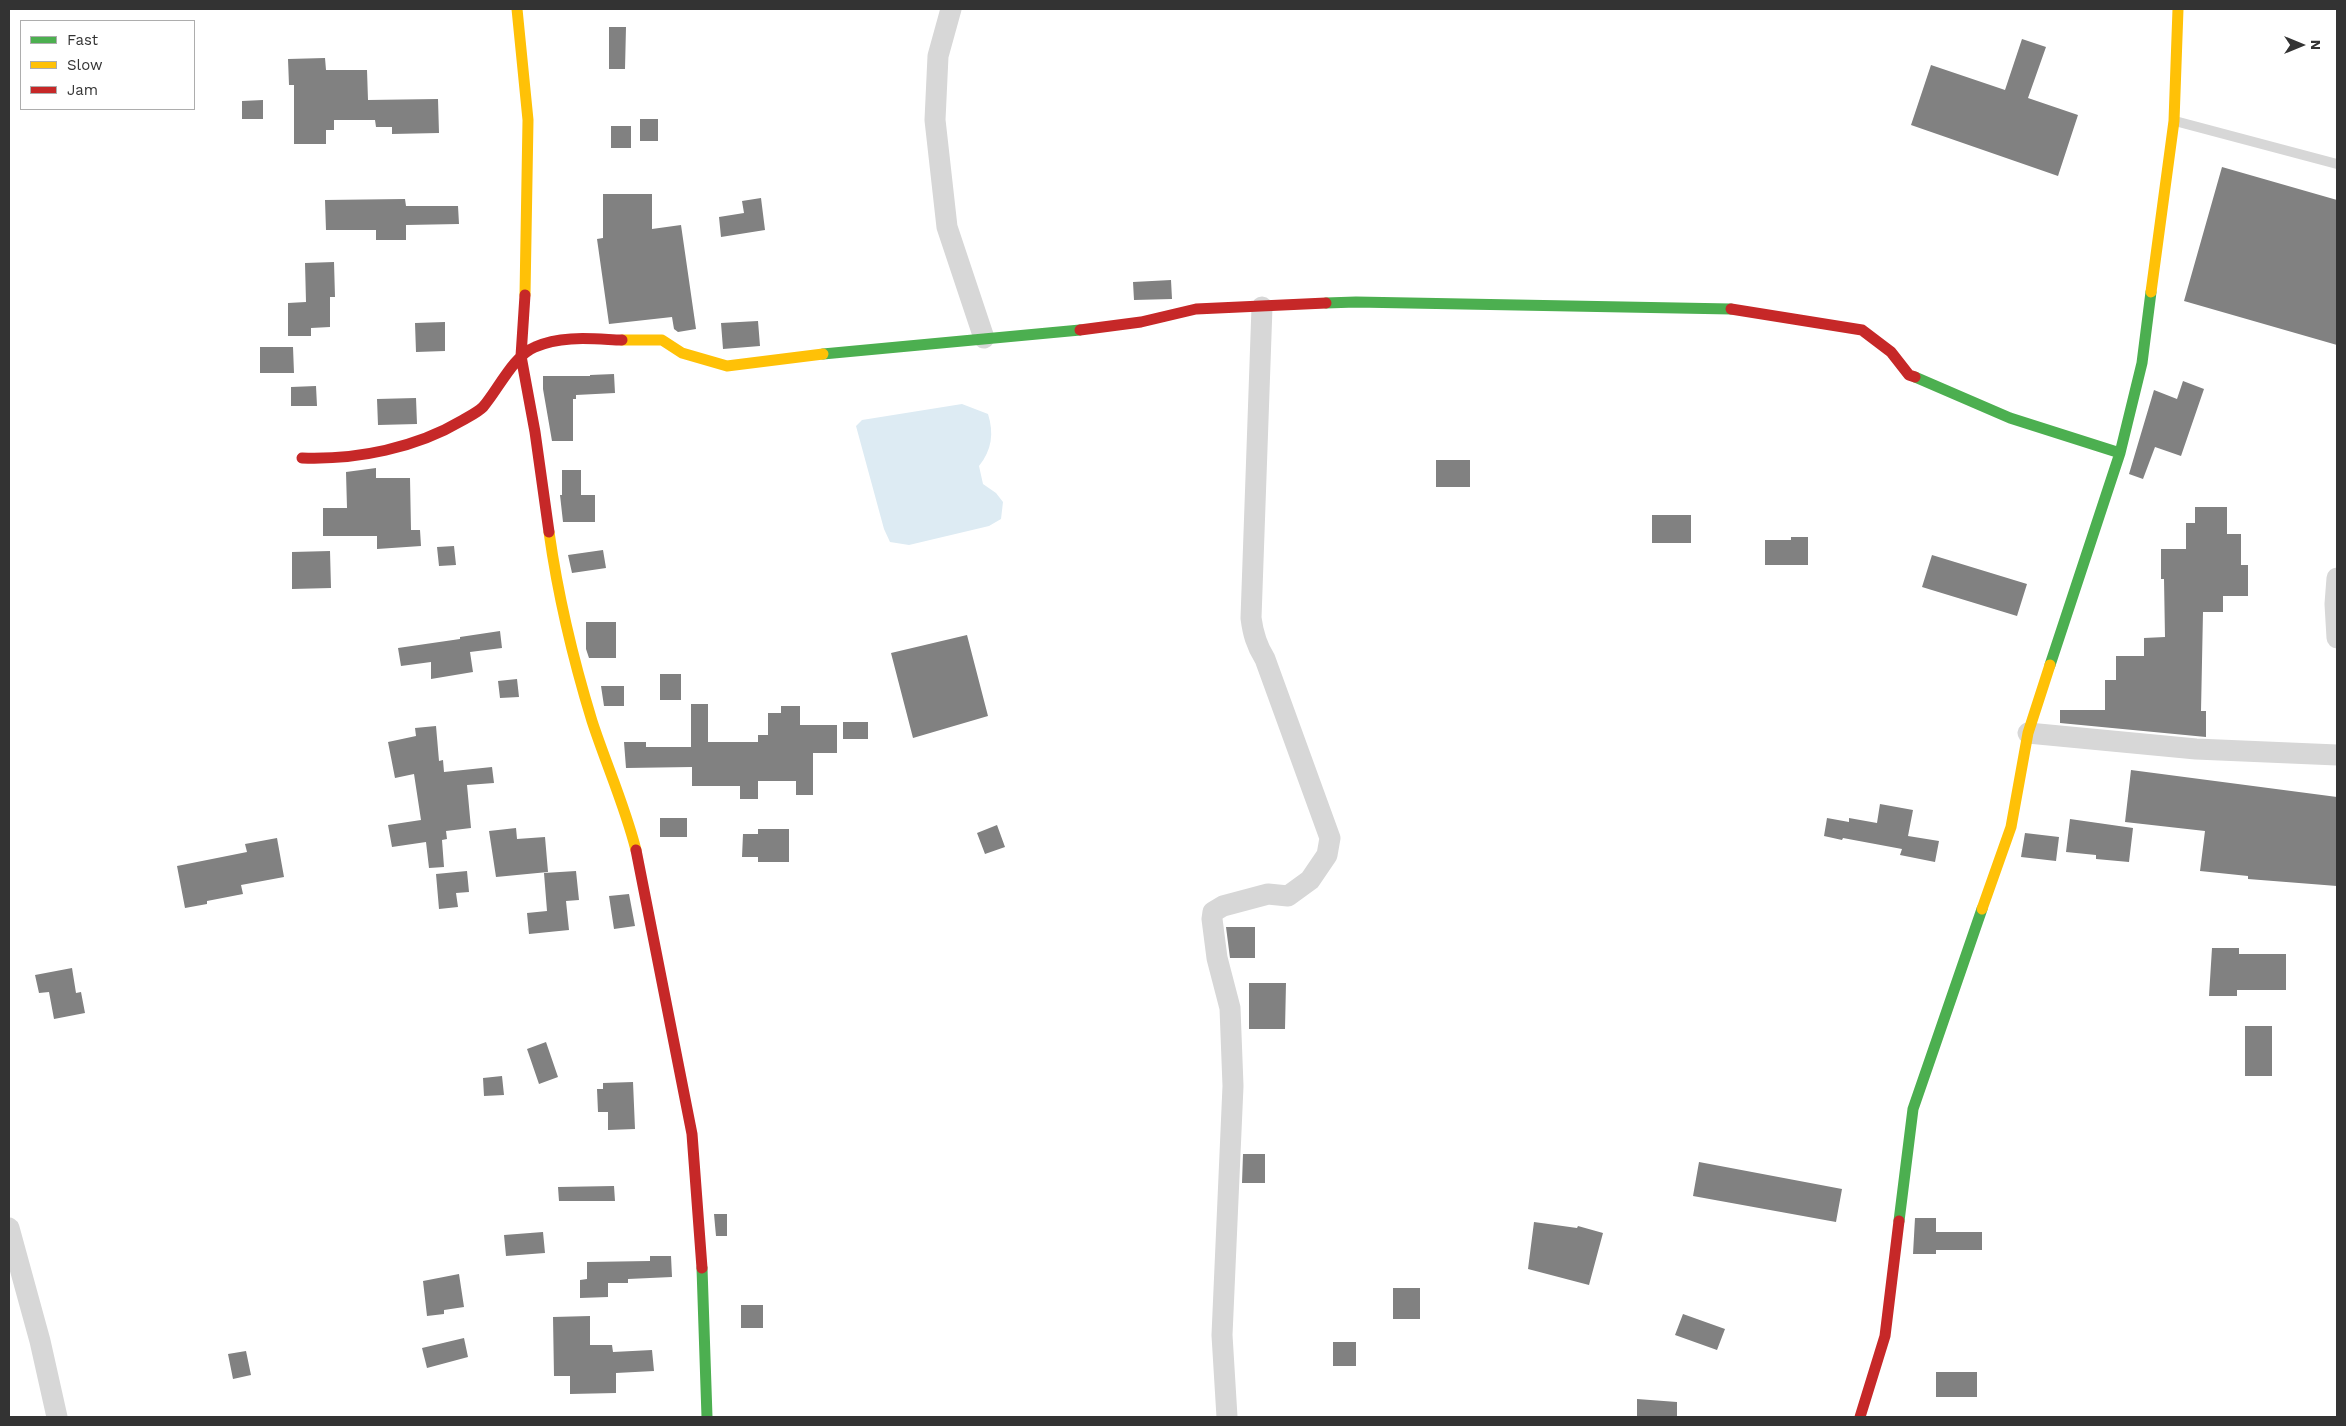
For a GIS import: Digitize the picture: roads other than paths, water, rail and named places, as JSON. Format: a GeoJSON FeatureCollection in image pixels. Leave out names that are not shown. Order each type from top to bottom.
{"type":"FeatureCollection","features":[{"type":"Feature","properties":{"kind":"street"},"geometry":{"type":"LineString","coordinates":[[517,9],[528,120],[526,277],[521,356],[535,432],[552,554],[572,652],[593,723],[630,827],[641,873],[654,952],[692,1134],[701,1241],[707,1417]]}},
{"type":"Feature","properties":{"kind":"street"},"geometry":{"type":"LineString","coordinates":[[951,9],[938,56],[935,120],[947,227],[984,338]]}},
{"type":"Feature","properties":{"kind":"street"},"geometry":{"type":"LineString","coordinates":[[1860,1417],[1885,1336],[1913,1109],[2011,827],[2028,733],[2120,453],[2142,363],[2174,121],[2178,9]]}},
{"type":"Feature","properties":{"kind":"street"},"geometry":{"type":"LineString","coordinates":[[302,458],[326,459],[369,454],[403,445],[446,430],[481,409],[521,356],[534,348],[564,339],[662,340],[682,353],[704,362],[727,366],[874,348],[984,338],[1031,336],[1141,322],[1196,309],[1356,302],[1720,307],[1862,330],[1891,352],[1909,375],[2010,418],[2120,453]]}},
{"type":"Feature","properties":{"kind":"street"},"geometry":{"type":"LineString","coordinates":[[1227,1417],[1222,1335],[1233,1086],[1230,1008],[1218,958],[1212,919],[1213,912],[1223,906],[1268,894],[1288,896],[1310,880],[1327,855],[1330,838],[1265,659],[1257,647],[1253,635],[1251,618],[1262,307]]}},
{"type":"Feature","properties":{"kind":"street"},"geometry":{"type":"LineString","coordinates":[[2337,578],[2335,604],[2337,638]]}},
{"type":"Feature","properties":{"kind":"street"},"geometry":{"type":"LineString","coordinates":[[2028,733],[2196,749],[2337,754]]}},
{"type":"Feature","properties":{"kind":"street"},"geometry":{"type":"LineString","coordinates":[[9,1228],[40,1341],[57,1417]]}},
{"type":"Feature","properties":{"kind":"lane"},"geometry":{"type":"LineString","coordinates":[[2174,121],[2337,164]]}}]}
